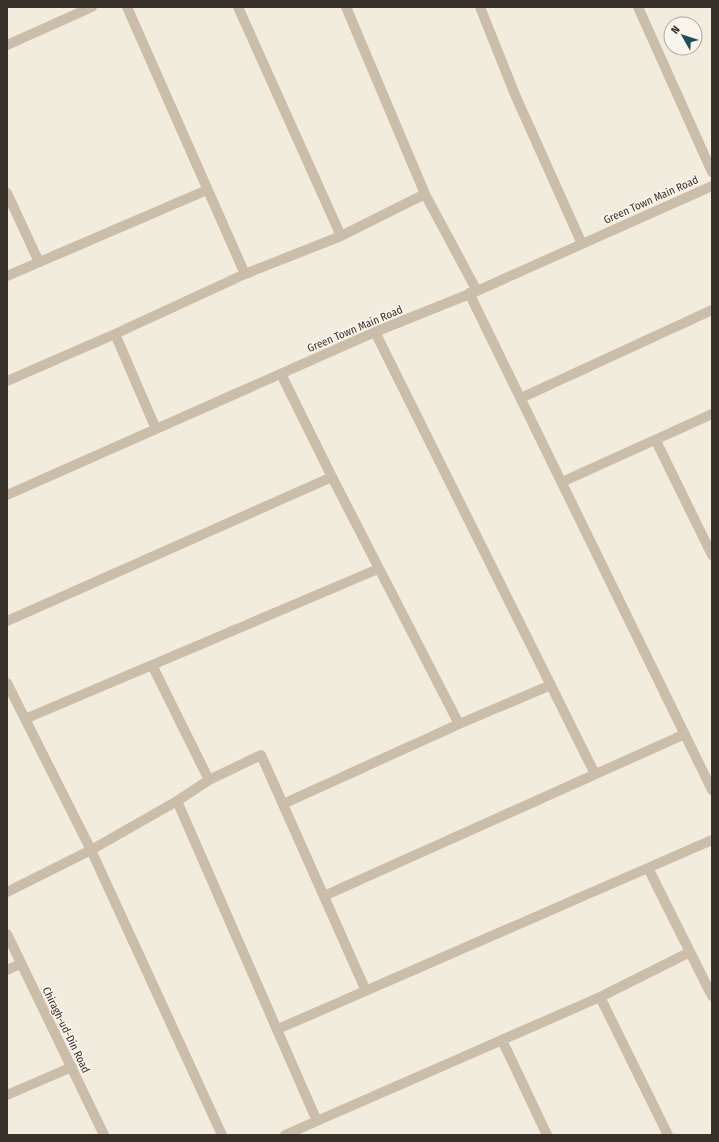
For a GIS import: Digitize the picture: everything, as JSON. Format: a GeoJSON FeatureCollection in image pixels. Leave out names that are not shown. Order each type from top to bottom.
{"type":"FeatureCollection","features":[{"type":"Feature","properties":{"kind":"street"},"geometry":{"type":"LineString","coordinates":[[7,45],[92,7]]}},
{"type":"Feature","properties":{"kind":"street"},"geometry":{"type":"LineString","coordinates":[[127,7],[245,274]]}},
{"type":"Feature","properties":{"kind":"street"},"geometry":{"type":"LineString","coordinates":[[238,7],[341,236]]}},
{"type":"Feature","properties":{"kind":"street"},"geometry":{"type":"LineString","coordinates":[[346,7],[425,194],[473,292],[521,398],[712,790]]}},
{"type":"Feature","properties":{"kind":"street"},"geometry":{"type":"LineString","coordinates":[[480,7],[516,97],[582,244]]}},
{"type":"Feature","properties":{"kind":"street"},"geometry":{"type":"LineString","coordinates":[[638,7],[712,172]]}},
{"type":"Feature","properties":{"kind":"street","name":"Green Town Main Road"},"geometry":{"type":"LineString","coordinates":[[7,495],[375,332],[473,292],[712,186]]}},
{"type":"Feature","properties":{"kind":"street"},"geometry":{"type":"LineString","coordinates":[[7,276],[207,190]]}},
{"type":"Feature","properties":{"kind":"street"},"geometry":{"type":"LineString","coordinates":[[7,193],[39,262]]}},
{"type":"Feature","properties":{"kind":"street"},"geometry":{"type":"LineString","coordinates":[[7,381],[115,334],[245,274],[341,236],[425,194]]}},
{"type":"Feature","properties":{"kind":"street"},"geometry":{"type":"LineString","coordinates":[[521,398],[712,310]]}},
{"type":"Feature","properties":{"kind":"street"},"geometry":{"type":"LineString","coordinates":[[375,332],[595,774]]}},
{"type":"Feature","properties":{"kind":"street"},"geometry":{"type":"LineString","coordinates":[[115,334],[156,429]]}},
{"type":"Feature","properties":{"kind":"street"},"geometry":{"type":"LineString","coordinates":[[281,374],[378,568],[459,724]]}},
{"type":"Feature","properties":{"kind":"street"},"geometry":{"type":"LineString","coordinates":[[562,482],[656,441],[712,414]]}},
{"type":"Feature","properties":{"kind":"street"},"geometry":{"type":"LineString","coordinates":[[656,441],[712,555]]}},
{"type":"Feature","properties":{"kind":"street"},"geometry":{"type":"LineString","coordinates":[[7,621],[332,477]]}},
{"type":"Feature","properties":{"kind":"street"},"geometry":{"type":"LineString","coordinates":[[25,719],[378,568]]}},
{"type":"Feature","properties":{"kind":"street"},"geometry":{"type":"LineString","coordinates":[[152,665],[208,780]]}},
{"type":"Feature","properties":{"kind":"street"},"geometry":{"type":"LineString","coordinates":[[7,683],[92,850],[222,1135]]}},
{"type":"Feature","properties":{"kind":"street"},"geometry":{"type":"LineString","coordinates":[[283,804],[459,724],[550,685]]}},
{"type":"Feature","properties":{"kind":"street"},"geometry":{"type":"LineString","coordinates":[[324,896],[685,734]]}},
{"type":"Feature","properties":{"kind":"street"},"geometry":{"type":"LineString","coordinates":[[7,892],[92,850],[177,801],[208,780],[261,755],[366,991]]}},
{"type":"Feature","properties":{"kind":"street"},"geometry":{"type":"LineString","coordinates":[[177,801],[318,1121]]}},
{"type":"Feature","properties":{"kind":"street"},"geometry":{"type":"LineString","coordinates":[[278,1029],[712,840]]}},
{"type":"Feature","properties":{"kind":"street"},"geometry":{"type":"LineString","coordinates":[[648,868],[712,996]]}},
{"type":"Feature","properties":{"kind":"street","name":"Chiragh-ud-Din Road"},"geometry":{"type":"LineString","coordinates":[[7,934],[20,964],[72,1067],[104,1135]]}},
{"type":"Feature","properties":{"kind":"street"},"geometry":{"type":"LineString","coordinates":[[286,1135],[600,997],[690,952]]}},
{"type":"Feature","properties":{"kind":"street"},"geometry":{"type":"LineString","coordinates":[[7,970],[20,964]]}},
{"type":"Feature","properties":{"kind":"street"},"geometry":{"type":"LineString","coordinates":[[600,997],[668,1135]]}},
{"type":"Feature","properties":{"kind":"street"},"geometry":{"type":"LineString","coordinates":[[502,1040],[546,1133],[535,1135]]}},
{"type":"Feature","properties":{"kind":"street"},"geometry":{"type":"LineString","coordinates":[[7,1095],[72,1067]]}}]}
